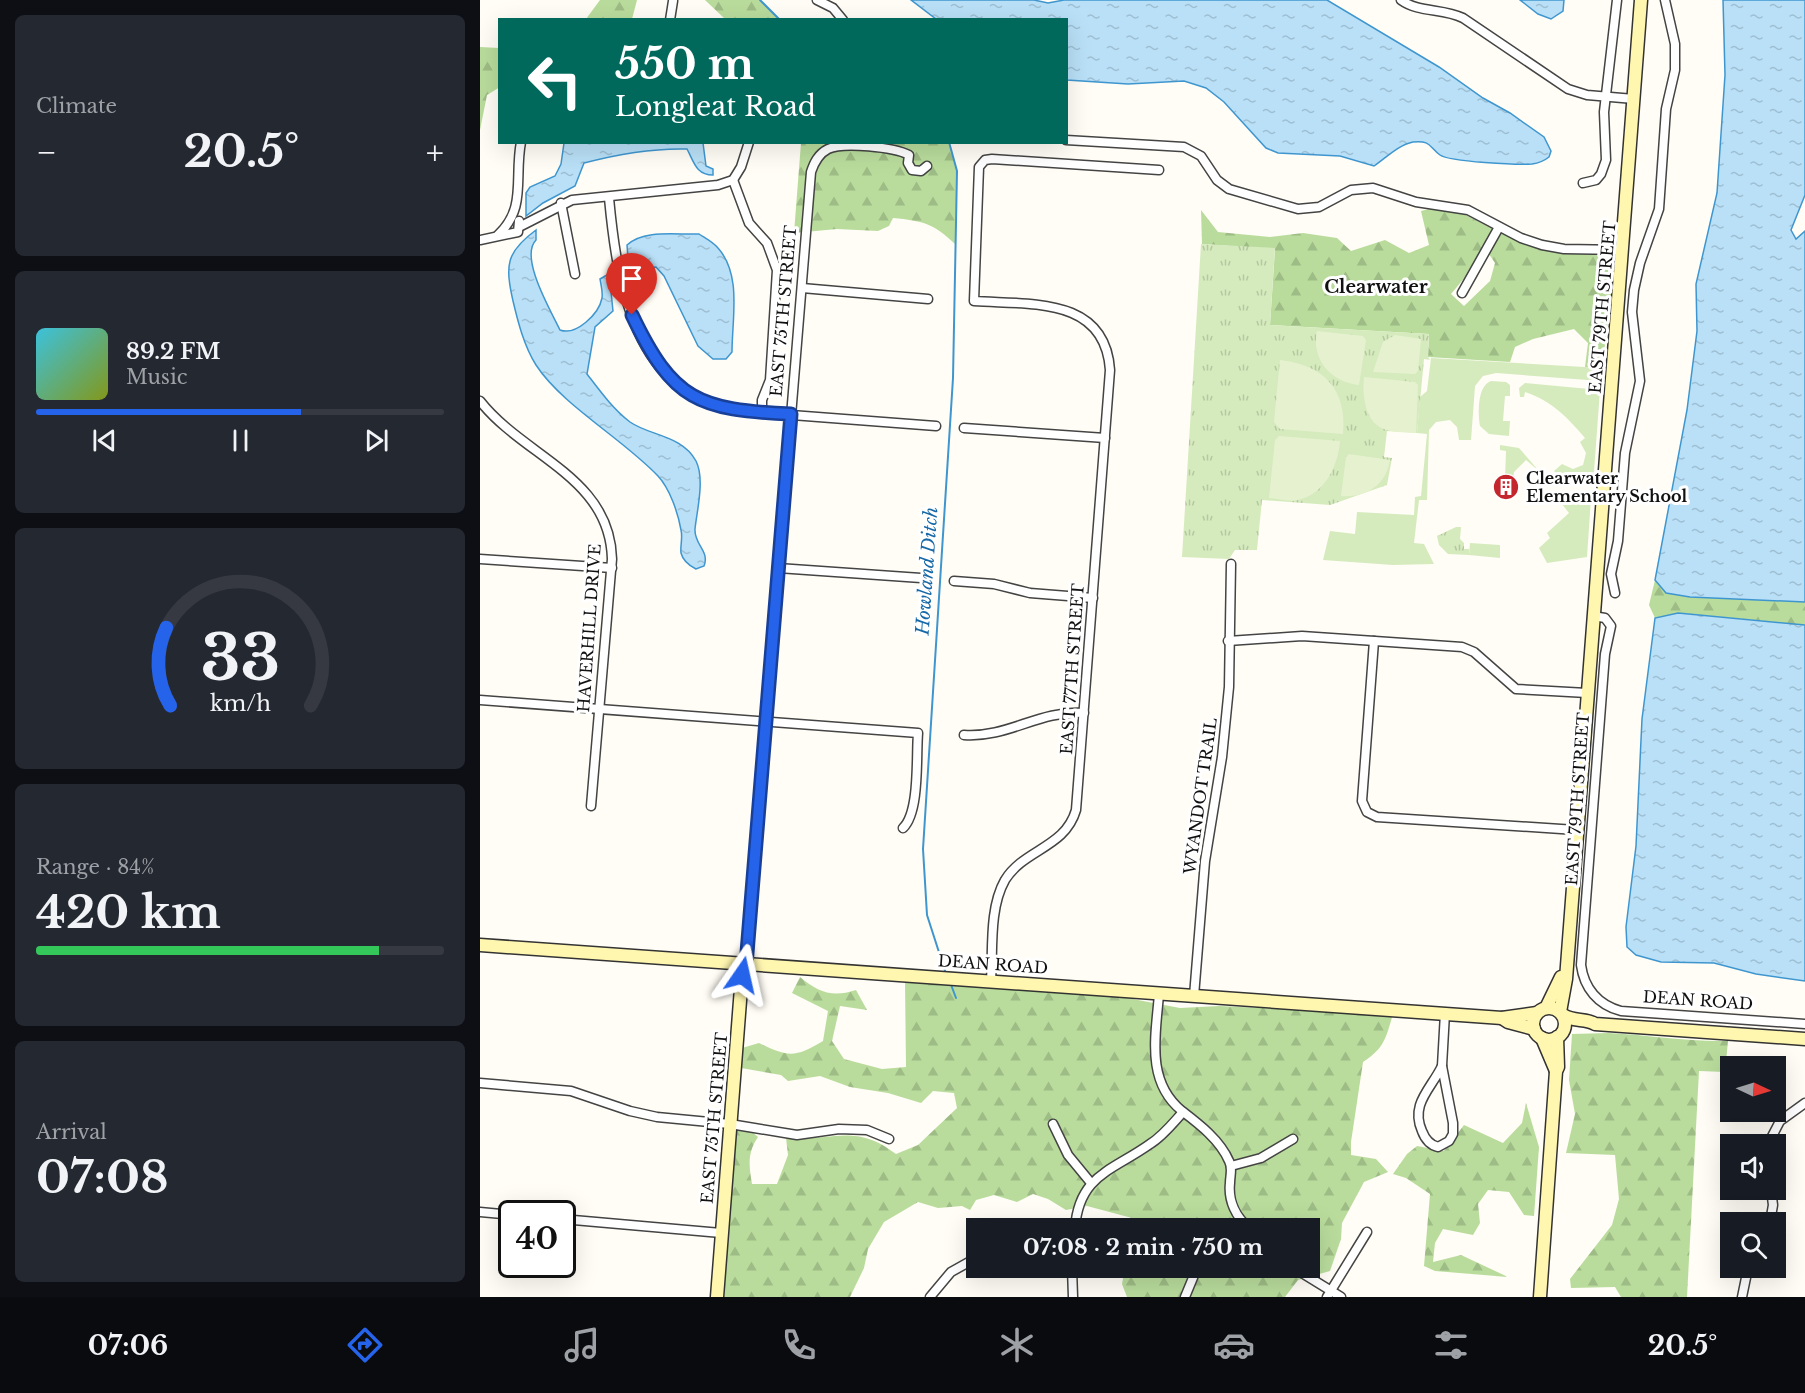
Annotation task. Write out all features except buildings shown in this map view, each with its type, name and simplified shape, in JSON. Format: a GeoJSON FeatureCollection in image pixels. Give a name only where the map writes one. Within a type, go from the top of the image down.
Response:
{"type":"FeatureCollection","features":[{"type":"Feature","properties":{"kind":"street"},"geometry":{"type":"LineString","coordinates":[[817,0],[833,8],[841,18]]}},
{"type":"Feature","properties":{"kind":"street"},"geometry":{"type":"LineString","coordinates":[[1401,0],[1417,8],[1455,14],[1562,86],[1584,94],[1634,99]]}},
{"type":"Feature","properties":{"kind":"street"},"geometry":{"type":"LineString","coordinates":[[1583,183],[1596,180],[1604,168],[1606,96],[1617,0]]}},
{"type":"Feature","properties":{"kind":"street","name":"EAST 79TH STREET"},"geometry":{"type":"LineString","coordinates":[[1562,1014],[1641,0]]}},
{"type":"Feature","properties":{"kind":"street"},"geometry":{"type":"LineString","coordinates":[[1615,593],[1611,574],[1618,541],[1624,453],[1640,381],[1632,312],[1634,290],[1637,272],[1659,209],[1666,109],[1675,70],[1675,44],[1665,0]]}},
{"type":"Feature","properties":{"kind":"street"},"geometry":{"type":"LineString","coordinates":[[670,18],[673,1]]}},
{"type":"Feature","properties":{"kind":"street"},"geometry":{"type":"LineString","coordinates":[[1068,140],[1184,147],[1201,156],[1217,180],[1229,189],[1298,208],[1317,207],[1346,192],[1370,188],[1418,203],[1462,208],[1527,241],[1552,247],[1623,250]]}},
{"type":"Feature","properties":{"kind":"street"},"geometry":{"type":"LineString","coordinates":[[498,235],[510,224],[516,210],[521,144]]}},
{"type":"Feature","properties":{"kind":"street"},"geometry":{"type":"LineString","coordinates":[[480,240],[518,232],[521,226],[561,203],[572,200],[718,185],[734,180],[748,144]]}},
{"type":"Feature","properties":{"kind":"street","name":"EAST 75TH STREET"},"geometry":{"type":"LineString","coordinates":[[717,1297],[742,975],[746,965],[812,172],[820,155],[835,146],[890,149],[909,155],[908,164],[912,170],[921,171],[927,166]]}},
{"type":"Feature","properties":{"kind":"street","name":"EAST 77TH STREET"},"geometry":{"type":"LineString","coordinates":[[991,981],[996,907],[1004,883],[1018,865],[1062,836],[1073,820],[1077,804],[1109,360],[1105,345],[1095,329],[1082,317],[1064,309],[974,301],[979,224],[978,173],[985,160],[1006,159],[1159,170]]}},
{"type":"Feature","properties":{"kind":"street"},"geometry":{"type":"LineString","coordinates":[[734,180],[749,223],[767,243],[777,270],[770,380],[762,400],[762,413]]}},
{"type":"Feature","properties":{"kind":"street"},"geometry":{"type":"LineString","coordinates":[[609,198],[622,291],[646,345],[658,365],[679,387],[702,400],[731,410],[936,426]]}},
{"type":"Feature","properties":{"kind":"street"},"geometry":{"type":"LineString","coordinates":[[561,203],[575,274]]}},
{"type":"Feature","properties":{"kind":"street"},"geometry":{"type":"LineString","coordinates":[[516,210],[521,226]]}},
{"type":"Feature","properties":{"kind":"street"},"geometry":{"type":"LineString","coordinates":[[1462,294],[1484,259],[1492,236],[1499,227]]}},
{"type":"Feature","properties":{"kind":"street"},"geometry":{"type":"LineString","coordinates":[[802,288],[928,299]]}},
{"type":"Feature","properties":{"kind":"street","name":"HAVERHILL DRIVE"},"geometry":{"type":"LineString","coordinates":[[480,401],[501,424],[591,497],[609,530],[612,568],[591,806]]}},
{"type":"Feature","properties":{"kind":"street"},"geometry":{"type":"LineString","coordinates":[[964,428],[1105,438]]}},
{"type":"Feature","properties":{"kind":"street"},"geometry":{"type":"LineString","coordinates":[[480,559],[612,568]]}},
{"type":"Feature","properties":{"kind":"street","name":"WYANDOT TRAIL"},"geometry":{"type":"LineString","coordinates":[[1194,996],[1205,861],[1222,757],[1228,687],[1231,564]]}},
{"type":"Feature","properties":{"kind":"street"},"geometry":{"type":"LineString","coordinates":[[778,568],[921,578]]}},
{"type":"Feature","properties":{"kind":"street"},"geometry":{"type":"LineString","coordinates":[[954,581],[994,584],[1030,593],[1093,598]]}},
{"type":"Feature","properties":{"kind":"street","name":"EAST 79TH STREET"},"geometry":{"type":"LineString","coordinates":[[1593,616],[1605,618],[1611,626],[1606,648],[1581,965],[1583,978],[1593,994]]}},
{"type":"Feature","properties":{"kind":"street"},"geometry":{"type":"LineString","coordinates":[[1228,641],[1302,636],[1464,648],[1474,652],[1516,689],[1587,693]]}},
{"type":"Feature","properties":{"kind":"street"},"geometry":{"type":"LineString","coordinates":[[1374,641],[1362,801],[1366,811],[1377,816],[1576,830]]}},
{"type":"Feature","properties":{"kind":"street"},"geometry":{"type":"LineString","coordinates":[[480,700],[918,733],[913,807],[910,820],[903,828]]}},
{"type":"Feature","properties":{"kind":"street"},"geometry":{"type":"LineString","coordinates":[[964,735],[1000,733],[1050,714],[1084,713]]}},
{"type":"Feature","properties":{"kind":"street","name":"DEAN ROAD"},"geometry":{"type":"LineString","coordinates":[[480,945],[1502,1018],[1541,1010]]}},
{"type":"Feature","properties":{"kind":"street","name":"EAST 79TH STREET"},"geometry":{"type":"LineString","coordinates":[[1541,1010],[1565,971]]}},
{"type":"Feature","properties":{"kind":"street"},"geometry":{"type":"LineString","coordinates":[[1159,993],[1156,1068],[1164,1091],[1213,1139],[1227,1157],[1231,1166],[1230,1197],[1240,1218]]}},
{"type":"Feature","properties":{"kind":"street","name":"DEAN ROAD"},"geometry":{"type":"LineString","coordinates":[[1593,994],[1606,1005],[1621,1011],[1805,1024]]}},
{"type":"Feature","properties":{"kind":"street"},"geometry":{"type":"LineString","coordinates":[[1540,1297],[1556,1071],[1560,1035],[1565,1026],[1562,1014],[1541,1010],[1534,1019],[1556,1071]]}},
{"type":"Feature","properties":{"kind":"street"},"geometry":{"type":"LineString","coordinates":[[1442,1066],[1423,1095],[1418,1113],[1424,1137],[1437,1147],[1449,1141],[1453,1129],[1442,1066],[1445,1013]]}},
{"type":"Feature","properties":{"kind":"street","name":"DEAN ROAD"},"geometry":{"type":"LineString","coordinates":[[1562,1014],[1571,1020],[1592,1021],[1595,1024],[1805,1040]]}},
{"type":"Feature","properties":{"kind":"street","name":"DEAN ROAD"},"geometry":{"type":"LineString","coordinates":[[1502,1018],[1538,1033]]}},
{"type":"Feature","properties":{"kind":"street","name":"DEAN ROAD"},"geometry":{"type":"LineString","coordinates":[[1560,1035],[1592,1028],[1595,1024]]}},
{"type":"Feature","properties":{"kind":"street"},"geometry":{"type":"LineString","coordinates":[[1538,1033],[1560,1035]]}},
{"type":"Feature","properties":{"kind":"street"},"geometry":{"type":"LineString","coordinates":[[480,1083],[568,1090],[645,1115],[730,1124],[797,1135],[839,1129],[867,1130],[889,1139]]}},
{"type":"Feature","properties":{"kind":"street"},"geometry":{"type":"LineString","coordinates":[[1773,1134],[1780,1121],[1805,1103]]}},
{"type":"Feature","properties":{"kind":"street"},"geometry":{"type":"LineString","coordinates":[[1076,1218],[1078,1204],[1091,1183],[1102,1173],[1152,1143],[1183,1112]]}},
{"type":"Feature","properties":{"kind":"street"},"geometry":{"type":"LineString","coordinates":[[1053,1124],[1068,1155],[1091,1183]]}},
{"type":"Feature","properties":{"kind":"street"},"geometry":{"type":"LineString","coordinates":[[1231,1166],[1261,1158],[1293,1139]]}},
{"type":"Feature","properties":{"kind":"street"},"geometry":{"type":"LineString","coordinates":[[480,1212],[498,1214]]}},
{"type":"Feature","properties":{"kind":"street"},"geometry":{"type":"LineString","coordinates":[[576,1220],[722,1233]]}},
{"type":"Feature","properties":{"kind":"street"},"geometry":{"type":"LineString","coordinates":[[1329,1294],[1367,1232]]}},
{"type":"Feature","properties":{"kind":"street"},"geometry":{"type":"LineString","coordinates":[[930,1297],[953,1270],[966,1263]]}},
{"type":"Feature","properties":{"kind":"street"},"geometry":{"type":"LineString","coordinates":[[1072,1278],[1073,1297]]}},
{"type":"Feature","properties":{"kind":"street"},"geometry":{"type":"LineString","coordinates":[[1185,1297],[1193,1278]]}},
{"type":"Feature","properties":{"kind":"street"},"geometry":{"type":"LineString","coordinates":[[1307,1278],[1329,1294],[1341,1297]]}},
{"type":"Feature","properties":{"kind":"street"},"geometry":{"type":"LineString","coordinates":[[1742,1297],[1746,1278]]}},
{"type":"Feature","properties":{"kind":"green space"},"geometry":{"type":"Polygon","coordinates":[[[600,0],[637,0],[632,18],[587,18],[600,0]]]}},
{"type":"Feature","properties":{"kind":"green space"},"geometry":{"type":"Polygon","coordinates":[[[705,0],[760,0],[779,18],[724,18],[705,0]]]}},
{"type":"Feature","properties":{"kind":"green space"},"geometry":{"type":"Polygon","coordinates":[[[480,47],[498,48],[498,88],[487,95],[480,130],[480,47]]]}},
{"type":"Feature","properties":{"kind":"green space"},"geometry":{"type":"Polygon","coordinates":[[[801,144],[949,144],[957,171],[955,244],[927,224],[893,218],[889,226],[878,231],[837,229],[794,233],[801,144]]]}},
{"type":"Feature","properties":{"kind":"green space"},"geometry":{"type":"Polygon","coordinates":[[[1433,208],[1462,213],[1493,229],[1466,276],[1451,294],[1464,306],[1490,281],[1495,263],[1489,254],[1495,239],[1502,231],[1543,247],[1571,253],[1616,257],[1602,368],[1585,367],[1588,343],[1574,329],[1533,339],[1515,347],[1510,362],[1428,357],[1429,334],[1270,325],[1275,249],[1202,244],[1201,210],[1218,232],[1270,237],[1303,233],[1337,238],[1351,251],[1385,240],[1409,253],[1429,245],[1421,211],[1433,208]]]}},
{"type":"Feature","properties":{"kind":"green space"},"geometry":{"type":"Polygon","coordinates":[[[1201,244],[1275,248],[1270,325],[1429,334],[1428,357],[1430,360],[1424,359],[1417,433],[1387,431],[1384,457],[1392,458],[1387,485],[1330,505],[1262,500],[1257,550],[1235,550],[1229,559],[1182,557],[1201,244]]]}},
{"type":"Feature","properties":{"kind":"green space"},"geometry":{"type":"Polygon","coordinates":[[[1317,331],[1363,336],[1366,340],[1359,385],[1340,379],[1325,368],[1317,351],[1317,331]]]}},
{"type":"Feature","properties":{"kind":"green space"},"geometry":{"type":"Polygon","coordinates":[[[1395,335],[1421,339],[1418,371],[1415,374],[1373,372],[1383,342],[1395,335]]]}},
{"type":"Feature","properties":{"kind":"green space"},"geometry":{"type":"Polygon","coordinates":[[[1431,358],[1602,368],[1601,381],[1496,373],[1483,376],[1475,386],[1471,440],[1459,440],[1457,427],[1450,420],[1436,422],[1429,430],[1427,500],[1419,500],[1414,543],[1424,544],[1434,564],[1393,565],[1323,560],[1330,531],[1355,534],[1357,512],[1414,515],[1415,497],[1421,496],[1427,434],[1417,433],[1420,397],[1427,391],[1431,358]]]}},
{"type":"Feature","properties":{"kind":"green space"},"geometry":{"type":"Polygon","coordinates":[[[1280,360],[1309,367],[1329,382],[1341,404],[1343,434],[1280,429],[1274,422],[1280,360]]]}},
{"type":"Feature","properties":{"kind":"green space"},"geometry":{"type":"Polygon","coordinates":[[[1364,377],[1415,382],[1418,385],[1416,433],[1390,431],[1374,422],[1366,408],[1364,377]]]}},
{"type":"Feature","properties":{"kind":"green space"},"geometry":{"type":"Polygon","coordinates":[[[1491,381],[1506,382],[1510,385],[1510,396],[1505,396],[1503,421],[1510,421],[1509,436],[1489,434],[1480,426],[1481,394],[1486,384],[1491,381]]]}},
{"type":"Feature","properties":{"kind":"green space"},"geometry":{"type":"Polygon","coordinates":[[[1525,383],[1600,390],[1593,485],[1566,483],[1554,471],[1562,464],[1573,469],[1583,465],[1586,453],[1580,442],[1585,438],[1551,405],[1525,392],[1524,397],[1520,397],[1519,388],[1525,383]]]}},
{"type":"Feature","properties":{"kind":"green space"},"geometry":{"type":"Polygon","coordinates":[[[1279,436],[1340,441],[1336,460],[1328,478],[1316,492],[1307,497],[1291,501],[1269,498],[1275,440],[1279,436]]]}},
{"type":"Feature","properties":{"kind":"green space"},"geometry":{"type":"Polygon","coordinates":[[[1500,445],[1519,448],[1539,471],[1526,460],[1514,472],[1513,479],[1505,479],[1506,451],[1500,450],[1500,445]]]}},
{"type":"Feature","properties":{"kind":"green space"},"geometry":{"type":"Polygon","coordinates":[[[1349,454],[1390,460],[1384,476],[1373,488],[1359,495],[1341,496],[1346,457],[1349,454]]]}},
{"type":"Feature","properties":{"kind":"green space"},"geometry":{"type":"Polygon","coordinates":[[[1565,493],[1591,498],[1587,557],[1547,563],[1539,548],[1550,538],[1547,533],[1569,513],[1558,499],[1565,493]]]}},
{"type":"Feature","properties":{"kind":"green space"},"geometry":{"type":"Polygon","coordinates":[[[1461,527],[1460,539],[1464,543],[1464,549],[1469,549],[1469,555],[1448,554],[1439,545],[1437,536],[1461,527]]]}},
{"type":"Feature","properties":{"kind":"green space"},"geometry":{"type":"Polygon","coordinates":[[[1470,543],[1500,545],[1500,558],[1469,555],[1470,543]]]}},
{"type":"Feature","properties":{"kind":"green space"},"geometry":{"type":"Polygon","coordinates":[[[1655,580],[1666,593],[1690,597],[1805,602],[1805,625],[1679,613],[1655,618],[1649,605],[1655,580]]]}},
{"type":"Feature","properties":{"kind":"green space"},"geometry":{"type":"Polygon","coordinates":[[[800,977],[826,992],[840,993],[856,990],[867,1010],[840,1006],[832,1041],[844,1059],[882,1069],[906,1067],[905,981],[1122,997],[1180,1008],[1219,1006],[1393,1014],[1380,1047],[1363,1062],[1351,1142],[1351,1155],[1376,1159],[1388,1172],[1364,1182],[1342,1223],[1341,1239],[1330,1271],[1320,1274],[1320,1218],[1132,1218],[1087,1206],[1066,1210],[1048,1199],[1033,1194],[1017,1202],[994,1195],[976,1200],[970,1210],[962,1206],[938,1208],[918,1202],[884,1222],[868,1249],[864,1268],[850,1297],[724,1297],[736,1130],[752,1132],[758,1137],[750,1160],[752,1184],[777,1184],[788,1155],[786,1138],[855,1136],[881,1144],[896,1154],[918,1145],[957,1108],[954,1093],[933,1091],[921,1103],[888,1093],[850,1087],[820,1076],[788,1081],[781,1075],[741,1068],[742,1048],[759,1043],[791,1054],[823,1041],[828,1011],[792,993],[800,977]]]}},
{"type":"Feature","properties":{"kind":"green space"},"geometry":{"type":"Polygon","coordinates":[[[1609,1033],[1728,1041],[1727,1056],[1720,1056],[1720,1072],[1699,1071],[1687,1297],[1621,1297],[1615,1287],[1571,1288],[1570,1279],[1612,1225],[1619,1199],[1615,1155],[1566,1153],[1575,1114],[1569,1080],[1572,1034],[1609,1033]]]}},
{"type":"Feature","properties":{"kind":"green space"},"geometry":{"type":"Polygon","coordinates":[[[1526,1103],[1539,1147],[1534,1216],[1524,1215],[1509,1192],[1488,1190],[1478,1204],[1480,1223],[1473,1235],[1443,1229],[1435,1243],[1433,1262],[1461,1255],[1508,1277],[1435,1271],[1424,1266],[1430,1194],[1406,1178],[1393,1174],[1407,1154],[1417,1146],[1444,1151],[1464,1125],[1503,1143],[1522,1123],[1526,1103]]]}},
{"type":"Feature","properties":{"kind":"green space"},"geometry":{"type":"Polygon","coordinates":[[[1123,1278],[1305,1278],[1298,1280],[1285,1297],[1127,1297],[1122,1284],[1123,1278]]]}},
{"type":"Feature","properties":{"kind":"water"},"geometry":{"type":"Polygon","coordinates":[[[911,0],[1034,0],[1048,3],[1064,0],[1327,0],[1439,67],[1483,98],[1510,113],[1544,137],[1551,151],[1549,157],[1535,164],[1514,164],[1457,160],[1440,155],[1427,143],[1413,142],[1397,149],[1374,166],[1340,156],[1278,153],[1266,148],[1224,102],[1206,88],[1184,81],[1128,84],[1068,80],[1068,18],[935,18],[911,0]]]}},
{"type":"Feature","properties":{"kind":"water"},"geometry":{"type":"Polygon","coordinates":[[[1520,0],[1564,0],[1563,11],[1551,19],[1538,14],[1520,0]]]}},
{"type":"Feature","properties":{"kind":"water"},"geometry":{"type":"Polygon","coordinates":[[[1723,0],[1805,0],[1805,195],[1791,230],[1796,239],[1805,231],[1805,602],[1690,597],[1666,593],[1655,580],[1687,410],[1697,331],[1696,284],[1717,193],[1725,75],[1723,0]]]}},
{"type":"Feature","properties":{"kind":"water"},"geometry":{"type":"Polygon","coordinates":[[[564,144],[703,144],[706,166],[713,169],[713,175],[699,170],[687,149],[635,152],[609,157],[584,163],[575,186],[543,203],[526,216],[526,193],[530,187],[555,176],[561,164],[564,144]]]}},
{"type":"Feature","properties":{"kind":"water"},"geometry":{"type":"Polygon","coordinates":[[[536,230],[531,259],[538,284],[560,330],[573,330],[592,317],[602,298],[600,279],[612,272],[610,282],[613,311],[595,327],[587,374],[612,406],[630,422],[683,446],[696,461],[699,468],[700,485],[695,535],[704,552],[704,566],[696,569],[682,556],[682,533],[678,516],[670,494],[658,476],[561,394],[547,380],[532,358],[517,317],[510,289],[509,269],[513,253],[536,230]]]}},
{"type":"Feature","properties":{"kind":"water"},"geometry":{"type":"Polygon","coordinates":[[[699,234],[718,248],[730,271],[733,284],[732,352],[726,359],[713,359],[698,346],[664,276],[656,267],[629,270],[627,245],[634,240],[651,235],[699,234]]]}},
{"type":"Feature","properties":{"kind":"water"},"geometry":{"type":"Polygon","coordinates":[[[1678,613],[1805,625],[1805,981],[1756,974],[1714,963],[1661,962],[1636,955],[1627,947],[1626,927],[1636,846],[1642,719],[1655,618],[1678,613]]]}},
{"type":"Feature","properties":{"kind":"waterway","name":"Howland Ditch"},"geometry":{"type":"LineString","coordinates":[[760,0],[778,18]]}},
{"type":"Feature","properties":{"kind":"waterway","name":"Howland Ditch"},"geometry":{"type":"LineString","coordinates":[[946,974],[927,915],[923,849],[953,378],[957,171],[950,144]]}},
{"type":"Feature","properties":{"kind":"waterway","name":"Howland Ditch"},"geometry":{"type":"LineString","coordinates":[[950,982],[956,998]]}},
{"type":"Feature","properties":{"kind":"place","name":"Clearwater Elementary School"},"geometry":{"type":"Point","coordinates":[1506,487]}},
{"type":"Feature","properties":{"kind":"district","name":"Clearwater"},"geometry":{"type":"Point","coordinates":[1376,287]}},
{"type":"Feature","properties":{"kind":"route"},"geometry":{"type":"LineString","coordinates":[[632,315],[658,365],[671,380],[691,395],[714,406],[731,410],[791,414],[746,965],[742,975]]}}]}
